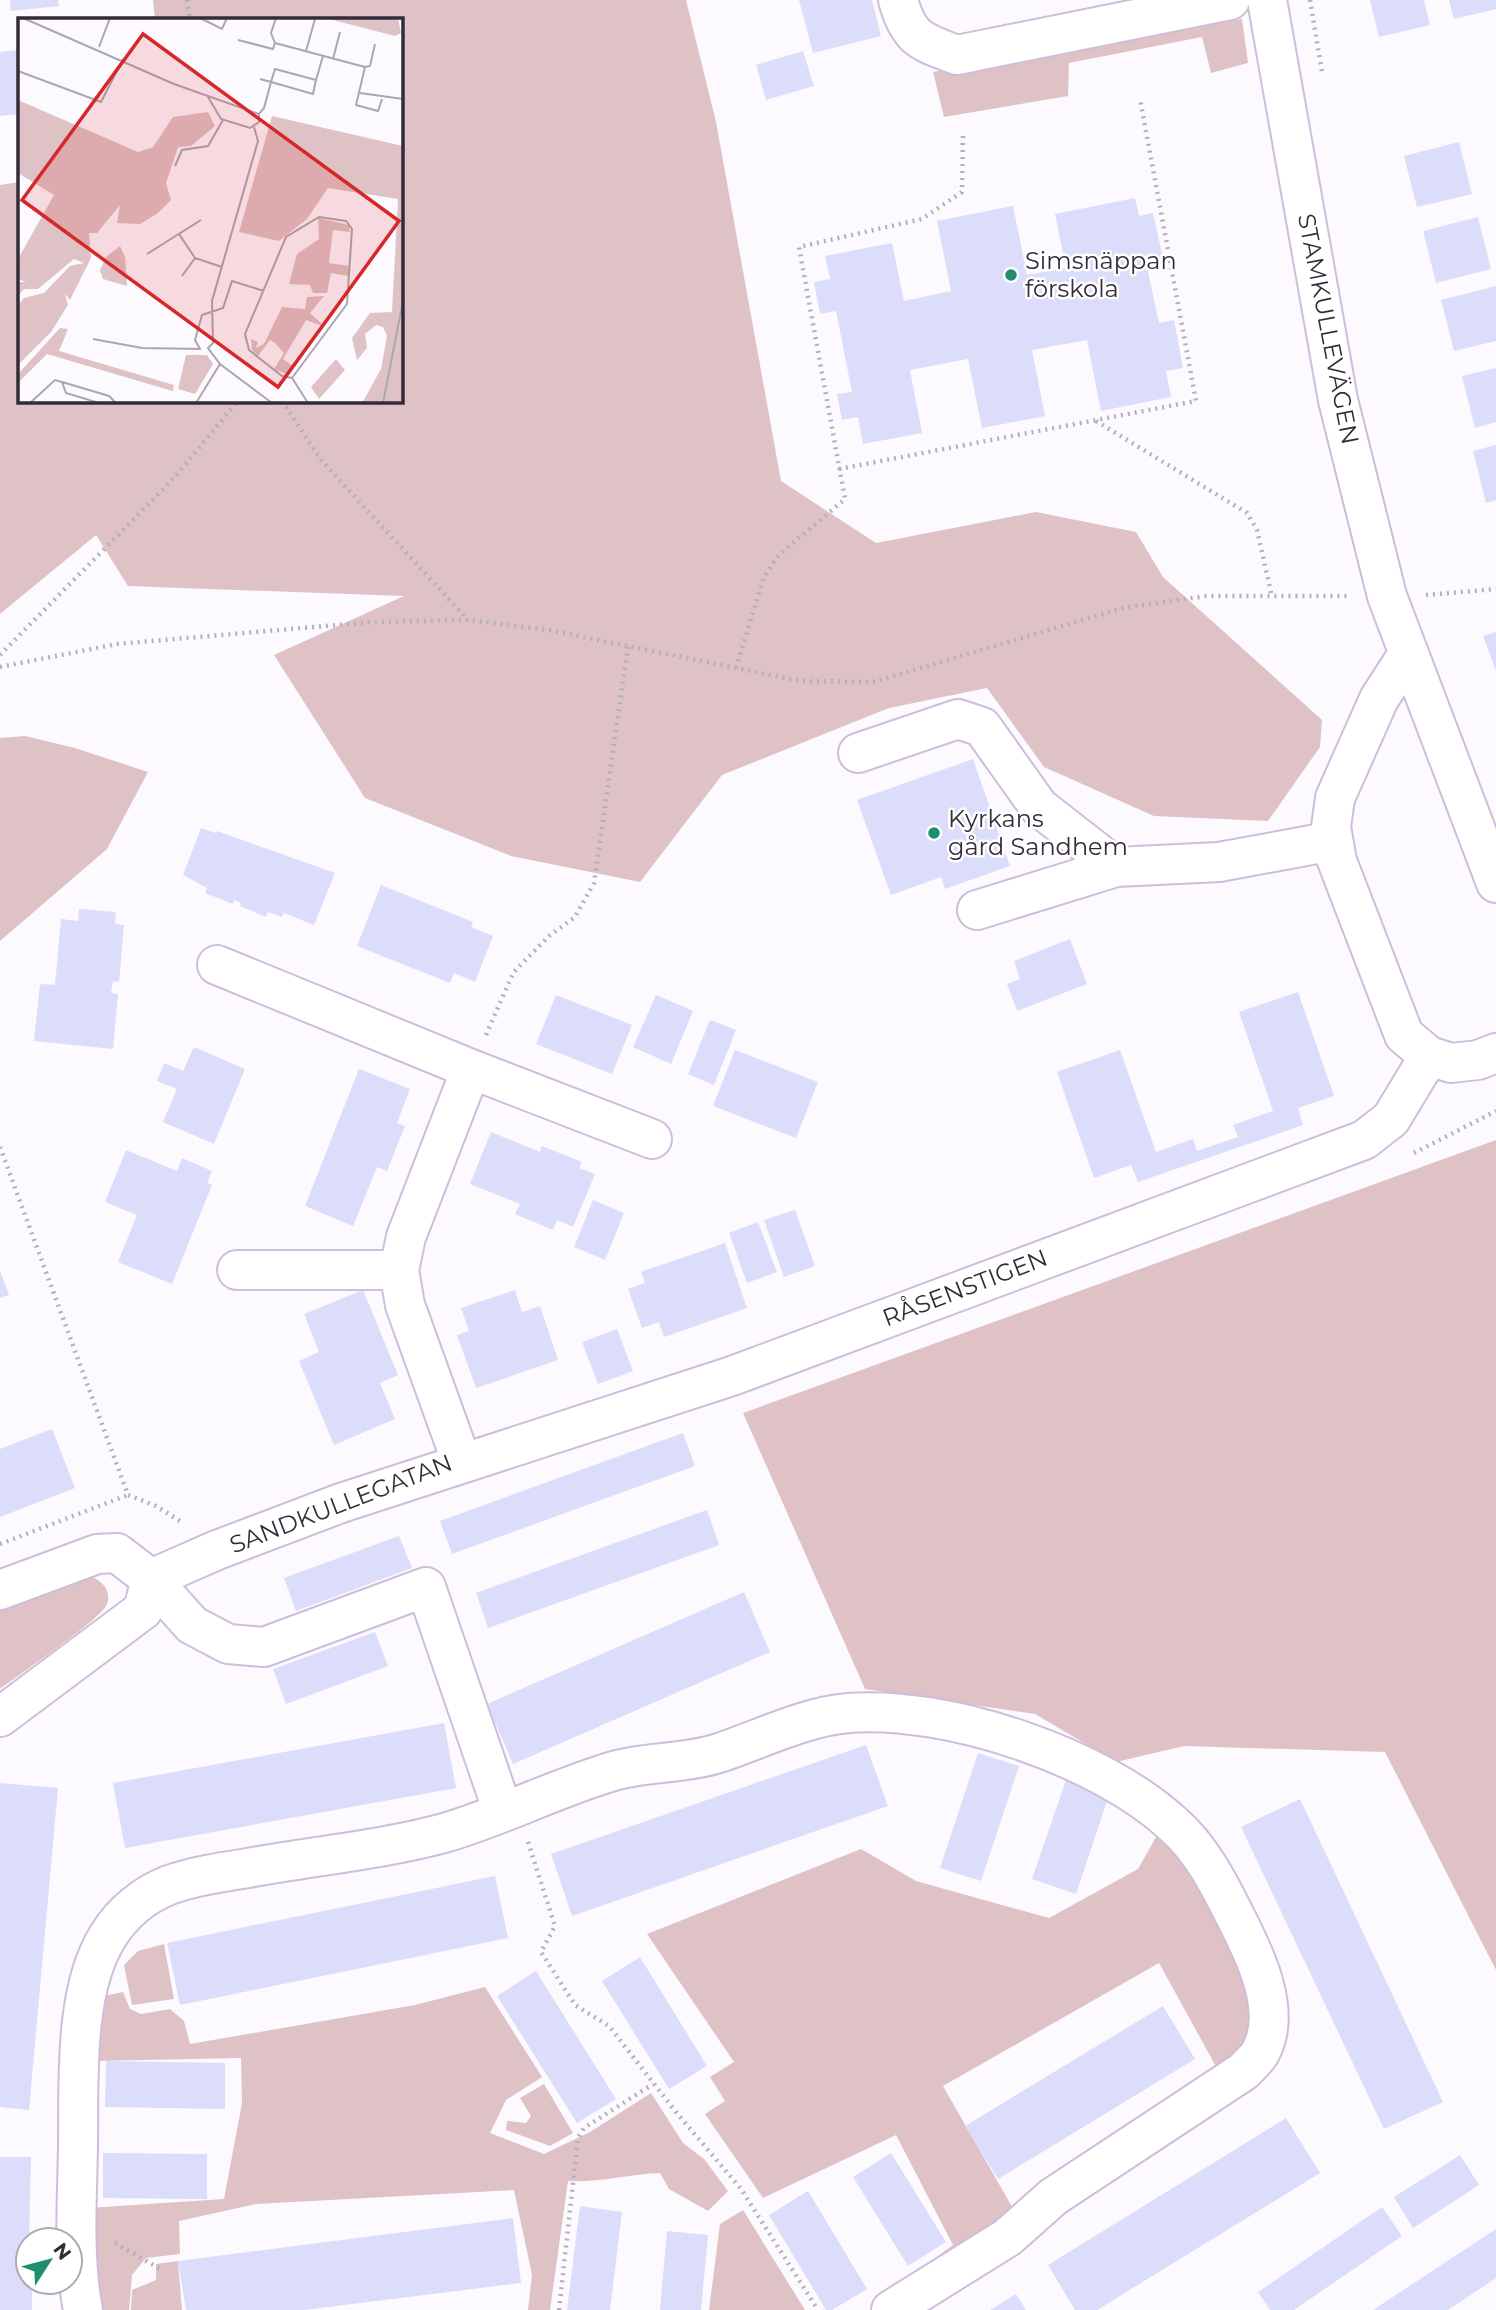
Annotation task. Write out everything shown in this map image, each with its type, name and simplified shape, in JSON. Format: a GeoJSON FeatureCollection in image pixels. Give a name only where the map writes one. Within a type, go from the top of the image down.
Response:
{"type":"FeatureCollection","features":[{"type":"Feature","properties":{"kind":"street"},"geometry":{"type":"LineString","coordinates":[[898,0],[902,14],[919,41],[957,55],[1230,0]]}},
{"type":"Feature","properties":{"kind":"street","name":"STAMKULLEVÄGEN"},"geometry":{"type":"LineString","coordinates":[[1267,0],[1338,400],[1387,596],[1496,883]]}},
{"type":"Feature","properties":{"kind":"street"},"geometry":{"type":"LineString","coordinates":[[1408,654],[1379,699],[1335,797],[1331,827],[1337,861],[1404,1035],[1429,1056],[1451,1063],[1478,1060],[1496,1053]]}},
{"type":"Feature","properties":{"kind":"street"},"geometry":{"type":"LineString","coordinates":[[858,753],[958,719],[982,727],[1039,807],[1116,867]]}},
{"type":"Feature","properties":{"kind":"street"},"geometry":{"type":"LineString","coordinates":[[977,910],[1116,867],[1219,862],[1333,841]]}},
{"type":"Feature","properties":{"kind":"street"},"geometry":{"type":"LineString","coordinates":[[217,965],[471,1069],[652,1139]]}},
{"type":"Feature","properties":{"kind":"street","name":"RÅSENSTIGEN"},"geometry":{"type":"LineString","coordinates":[[462,1463],[732,1376],[1364,1140],[1391,1119],[1429,1056]]}},
{"type":"Feature","properties":{"kind":"street","name":"SANDKULLEGATAN"},"geometry":{"type":"LineString","coordinates":[[151,1579],[217,1550],[341,1503],[462,1463],[405,1305],[399,1270],[406,1237],[471,1069]]}},
{"type":"Feature","properties":{"kind":"street"},"geometry":{"type":"LineString","coordinates":[[237,1270],[399,1270]]}},
{"type":"Feature","properties":{"kind":"street"},"geometry":{"type":"LineString","coordinates":[[0,1590],[97,1554],[117,1553],[151,1579],[192,1625],[228,1644],[264,1647],[425,1587],[510,1810]]}},
{"type":"Feature","properties":{"kind":"street"},"geometry":{"type":"LineString","coordinates":[[0,1717],[143,1610],[151,1579]]}},
{"type":"Feature","properties":{"kind":"street"},"geometry":{"type":"LineString","coordinates":[[76,2226],[81,2039],[91,1981],[106,1938],[131,1907],[168,1886],[208,1875],[441,1833],[609,1772],[713,1755],[808,1722],[849,1713],[913,1715],[975,1727],[1054,1754],[1118,1782],[1176,1826],[1214,1874],[1245,1936],[1267,1996],[1269,2028],[1261,2052],[1244,2071],[1053,2197],[1008,2237],[891,2310]]}},
{"type":"Feature","properties":{"kind":"path"},"geometry":{"type":"LineString","coordinates":[[187,0],[190,18]]}},
{"type":"Feature","properties":{"kind":"path"},"geometry":{"type":"LineString","coordinates":[[1310,0],[1323,76]]}},
{"type":"Feature","properties":{"kind":"path"},"geometry":{"type":"LineString","coordinates":[[839,469],[1196,401],[1140,99]]}},
{"type":"Feature","properties":{"kind":"path"},"geometry":{"type":"LineString","coordinates":[[736,668],[764,577],[778,556],[845,499],[799,247],[922,219],[962,192],[962,136]]}},
{"type":"Feature","properties":{"kind":"path"},"geometry":{"type":"LineString","coordinates":[[0,655],[173,480],[237,402]]}},
{"type":"Feature","properties":{"kind":"path"},"geometry":{"type":"LineString","coordinates":[[283,402],[321,460],[468,620]]}},
{"type":"Feature","properties":{"kind":"path"},"geometry":{"type":"LineString","coordinates":[[1096,420],[1247,513],[1257,530],[1272,597]]}},
{"type":"Feature","properties":{"kind":"path"},"geometry":{"type":"LineString","coordinates":[[1424,582],[1430,606]]}},
{"type":"Feature","properties":{"kind":"path"},"geometry":{"type":"LineString","coordinates":[[0,667],[117,643],[372,622],[468,620],[549,630],[800,681],[873,682],[1123,608],[1206,596],[1387,596],[1496,589]]}},
{"type":"Feature","properties":{"kind":"path"},"geometry":{"type":"LineString","coordinates":[[471,1069],[513,973],[549,936],[575,917],[594,883],[628,647]]}},
{"type":"Feature","properties":{"kind":"path"},"geometry":{"type":"LineString","coordinates":[[0,1147],[128,1495]]}},
{"type":"Feature","properties":{"kind":"path"},"geometry":{"type":"LineString","coordinates":[[0,1544],[128,1495],[156,1506],[199,1532],[217,1550]]}},
{"type":"Feature","properties":{"kind":"path"},"geometry":{"type":"LineString","coordinates":[[510,1810],[555,1926],[541,1952],[575,2005],[609,2026],[653,2084],[741,2189],[818,2310]]}},
{"type":"Feature","properties":{"kind":"path"},"geometry":{"type":"LineString","coordinates":[[559,2310],[578,2138],[584,2128],[653,2084]]}},
{"type":"Feature","properties":{"kind":"path"},"geometry":{"type":"LineString","coordinates":[[84,2231],[119,2245],[162,2270]]}},
{"type":"Feature","properties":{"kind":"shaded area"},"geometry":{"type":"Polygon","coordinates":[[[153,0],[686,0],[716,122],[781,481],[876,543],[1036,512],[1136,532],[1163,577],[1322,720],[1320,747],[1268,821],[1154,816],[1044,767],[987,688],[889,708],[722,775],[640,882],[511,856],[365,798],[274,655],[404,596],[128,586],[96,535],[0,614],[0,185],[18,182],[18,402],[402,402],[402,18],[155,18],[153,0]]]}},
{"type":"Feature","properties":{"kind":"shaded area"},"geometry":{"type":"Polygon","coordinates":[[[1242,19],[1248,63],[1211,73],[1202,37],[1069,63],[1068,96],[944,117],[933,72],[1242,19]]]}},
{"type":"Feature","properties":{"kind":"shaded area"},"geometry":{"type":"Polygon","coordinates":[[[25,736],[75,748],[148,772],[107,849],[0,941],[0,738],[25,736]]]}},
{"type":"Feature","properties":{"kind":"shaded area"},"geometry":{"type":"Polygon","coordinates":[[[1496,1140],[1496,1970],[1385,1752],[1184,1746],[1116,1762],[1035,1714],[865,1689],[743,1413],[1496,1140]]]}},
{"type":"Feature","properties":{"kind":"shaded area"},"geometry":{"type":"Polygon","coordinates":[[[82,1574],[93,1577],[106,1588],[106,1606],[74,1635],[0,1689],[0,1607],[82,1574]]]}},
{"type":"Feature","properties":{"kind":"shaded area"},"geometry":{"type":"Polygon","coordinates":[[[1164,1823],[1250,1976],[1256,2038],[1219,2072],[1159,1963],[943,2086],[1015,2212],[919,2270],[953,2245],[896,2135],[763,2198],[705,2114],[725,2101],[710,2077],[734,2062],[647,1934],[861,1849],[916,1881],[1049,1918],[1138,1869],[1164,1823]]]}},
{"type":"Feature","properties":{"kind":"shaded area"},"geometry":{"type":"Polygon","coordinates":[[[164,1944],[174,1999],[132,2005],[124,1965],[138,1951],[164,1944]]]}},
{"type":"Feature","properties":{"kind":"shaded area"},"geometry":{"type":"Polygon","coordinates":[[[485,1987],[542,2077],[506,2100],[490,2133],[544,2154],[590,2132],[651,2093],[683,2143],[704,2159],[728,2191],[708,2211],[669,2189],[660,2173],[568,2181],[550,2310],[528,2310],[532,2275],[514,2190],[256,2204],[179,2221],[180,2254],[146,2258],[132,2275],[129,2310],[96,2310],[88,2208],[224,2199],[242,2103],[241,2058],[95,2061],[99,1997],[123,1992],[130,2009],[141,2014],[170,2009],[184,2021],[190,2044],[415,2005],[485,1987]]]}},
{"type":"Feature","properties":{"kind":"shaded area"},"geometry":{"type":"Polygon","coordinates":[[[544,2084],[573,2133],[550,2146],[506,2130],[507,2121],[526,2123],[531,2116],[520,2098],[544,2084]]]}},
{"type":"Feature","properties":{"kind":"shaded area"},"geometry":{"type":"Polygon","coordinates":[[[743,2210],[805,2310],[709,2310],[720,2224],[743,2210]]]}},
{"type":"Feature","properties":{"kind":"shaded area"},"geometry":{"type":"Polygon","coordinates":[[[178,2261],[182,2310],[131,2310],[132,2290],[156,2280],[156,2264],[178,2261]]]}},
{"type":"Feature","properties":{"kind":"building"},"geometry":{"type":"Polygon","coordinates":[[[10,0],[58,0],[59,6],[11,11],[10,0]]]}},
{"type":"Feature","properties":{"kind":"building"},"geometry":{"type":"Polygon","coordinates":[[[799,0],[872,0],[881,36],[813,53],[799,0]]]}},
{"type":"Feature","properties":{"kind":"building"},"geometry":{"type":"Polygon","coordinates":[[[1370,0],[1424,0],[1430,25],[1379,37],[1370,0]]]}},
{"type":"Feature","properties":{"kind":"building"},"geometry":{"type":"Polygon","coordinates":[[[1449,0],[1496,0],[1496,9],[1454,19],[1449,0]]]}},
{"type":"Feature","properties":{"kind":"building"},"geometry":{"type":"Polygon","coordinates":[[[18,50],[18,114],[0,116],[0,52],[18,50]]]}},
{"type":"Feature","properties":{"kind":"building"},"geometry":{"type":"Polygon","coordinates":[[[803,51],[814,86],[766,100],[756,65],[803,51]]]}},
{"type":"Feature","properties":{"kind":"building"},"geometry":{"type":"Polygon","coordinates":[[[1459,142],[1472,194],[1417,207],[1404,156],[1459,142]]]}},
{"type":"Feature","properties":{"kind":"building"},"geometry":{"type":"Polygon","coordinates":[[[1135,198],[1139,216],[1153,213],[1163,258],[1146,262],[1159,323],[1174,320],[1183,368],[1166,371],[1171,397],[1101,411],[1087,340],[1032,350],[1045,416],[982,428],[968,359],[910,370],[922,433],[863,444],[858,417],[842,420],[837,394],[852,392],[836,311],[820,314],[814,282],[830,279],[825,256],[892,243],[904,301],[951,291],[937,221],[1013,206],[1027,275],[1066,268],[1055,214],[1135,198]]]}},
{"type":"Feature","properties":{"kind":"building"},"geometry":{"type":"Polygon","coordinates":[[[1478,217],[1491,269],[1436,283],[1423,231],[1478,217]]]}},
{"type":"Feature","properties":{"kind":"building"},"geometry":{"type":"Polygon","coordinates":[[[1496,286],[1496,341],[1454,351],[1441,300],[1496,286]]]}},
{"type":"Feature","properties":{"kind":"building"},"geometry":{"type":"Polygon","coordinates":[[[1496,368],[1496,422],[1475,428],[1462,376],[1496,368]]]}},
{"type":"Feature","properties":{"kind":"building"},"geometry":{"type":"Polygon","coordinates":[[[1496,445],[1496,500],[1486,503],[1473,451],[1496,445]]]}},
{"type":"Feature","properties":{"kind":"building"},"geometry":{"type":"Polygon","coordinates":[[[1496,632],[1496,671],[1483,636],[1496,632]]]}},
{"type":"Feature","properties":{"kind":"building","name":"Kyrkans gård Sandhem"},"geometry":{"type":"Polygon","coordinates":[[[973,759],[1010,866],[945,889],[941,877],[891,895],[857,800],[973,759]]]}},
{"type":"Feature","properties":{"kind":"building"},"geometry":{"type":"Polygon","coordinates":[[[201,828],[216,833],[217,831],[335,873],[314,925],[284,913],[282,917],[268,912],[266,917],[240,906],[241,903],[234,900],[233,904],[205,893],[207,888],[183,875],[201,828]]]}},
{"type":"Feature","properties":{"kind":"building"},"geometry":{"type":"Polygon","coordinates":[[[381,885],[473,922],[471,927],[493,936],[475,982],[454,973],[450,983],[357,946],[381,885]]]}},
{"type":"Feature","properties":{"kind":"building"},"geometry":{"type":"Polygon","coordinates":[[[79,909],[116,912],[115,924],[124,925],[119,982],[113,981],[111,993],[118,994],[113,1049],[34,1041],[40,984],[55,985],[61,919],[78,921],[79,909]]]}},
{"type":"Feature","properties":{"kind":"building"},"geometry":{"type":"Polygon","coordinates":[[[1070,939],[1087,984],[1017,1011],[1007,984],[1020,979],[1014,961],[1070,939]]]}},
{"type":"Feature","properties":{"kind":"building"},"geometry":{"type":"Polygon","coordinates":[[[1298,992],[1334,1096],[1298,1108],[1303,1125],[1138,1182],[1131,1165],[1094,1178],[1057,1072],[1120,1050],[1156,1152],[1193,1139],[1197,1151],[1238,1137],[1233,1125],[1273,1111],[1239,1012],[1298,992]]]}},
{"type":"Feature","properties":{"kind":"building"},"geometry":{"type":"Polygon","coordinates":[[[556,995],[632,1025],[612,1074],[536,1044],[556,995]]]}},
{"type":"Feature","properties":{"kind":"building"},"geometry":{"type":"Polygon","coordinates":[[[656,995],[693,1011],[671,1064],[633,1047],[656,995]]]}},
{"type":"Feature","properties":{"kind":"building"},"geometry":{"type":"Polygon","coordinates":[[[710,1020],[736,1030],[714,1085],[688,1074],[710,1020]]]}},
{"type":"Feature","properties":{"kind":"building"},"geometry":{"type":"Polygon","coordinates":[[[194,1047],[245,1069],[214,1144],[163,1122],[177,1089],[157,1081],[164,1063],[183,1071],[194,1047]]]}},
{"type":"Feature","properties":{"kind":"building"},"geometry":{"type":"Polygon","coordinates":[[[735,1050],[818,1082],[796,1138],[713,1106],[735,1050]]]}},
{"type":"Feature","properties":{"kind":"building"},"geometry":{"type":"Polygon","coordinates":[[[359,1069],[410,1089],[397,1123],[405,1126],[387,1171],[377,1167],[353,1226],[305,1206],[359,1069]]]}},
{"type":"Feature","properties":{"kind":"building"},"geometry":{"type":"Polygon","coordinates":[[[491,1132],[540,1152],[542,1146],[582,1162],[579,1168],[595,1174],[573,1227],[557,1220],[553,1230],[515,1214],[520,1204],[470,1184],[491,1132]]]}},
{"type":"Feature","properties":{"kind":"building"},"geometry":{"type":"Polygon","coordinates":[[[126,1150],[177,1171],[182,1158],[212,1171],[207,1183],[212,1185],[172,1284],[118,1262],[137,1215],[105,1202],[126,1150]]]}},
{"type":"Feature","properties":{"kind":"building"},"geometry":{"type":"Polygon","coordinates":[[[593,1200],[624,1213],[605,1260],[574,1247],[593,1200]]]}},
{"type":"Feature","properties":{"kind":"building"},"geometry":{"type":"Polygon","coordinates":[[[795,1210],[815,1266],[784,1277],[764,1220],[795,1210]]]}},
{"type":"Feature","properties":{"kind":"building"},"geometry":{"type":"Polygon","coordinates":[[[758,1222],[777,1272],[747,1283],[729,1233],[758,1222]]]}},
{"type":"Feature","properties":{"kind":"building"},"geometry":{"type":"Polygon","coordinates":[[[725,1243],[747,1308],[664,1337],[659,1322],[642,1328],[628,1289],[645,1283],[641,1272],[725,1243]]]}},
{"type":"Feature","properties":{"kind":"building"},"geometry":{"type":"Polygon","coordinates":[[[0,1271],[9,1295],[0,1298],[0,1271]]]}},
{"type":"Feature","properties":{"kind":"building"},"geometry":{"type":"Polygon","coordinates":[[[363,1290],[398,1375],[380,1383],[395,1419],[334,1445],[299,1361],[319,1352],[304,1314],[363,1290]]]}},
{"type":"Feature","properties":{"kind":"building"},"geometry":{"type":"Polygon","coordinates":[[[515,1290],[522,1312],[540,1306],[558,1360],[476,1388],[457,1335],[469,1331],[461,1308],[515,1290]]]}},
{"type":"Feature","properties":{"kind":"building"},"geometry":{"type":"Polygon","coordinates":[[[617,1329],[633,1371],[598,1384],[582,1342],[617,1329]]]}},
{"type":"Feature","properties":{"kind":"building"},"geometry":{"type":"Polygon","coordinates":[[[52,1429],[75,1488],[0,1517],[0,1449],[52,1429]]]}},
{"type":"Feature","properties":{"kind":"building"},"geometry":{"type":"Polygon","coordinates":[[[683,1433],[695,1466],[452,1554],[440,1521],[683,1433]]]}},
{"type":"Feature","properties":{"kind":"building"},"geometry":{"type":"Polygon","coordinates":[[[707,1510],[719,1545],[488,1628],[476,1593],[707,1510]]]}},
{"type":"Feature","properties":{"kind":"building"},"geometry":{"type":"Polygon","coordinates":[[[399,1536],[412,1568],[296,1611],[284,1578],[399,1536]]]}},
{"type":"Feature","properties":{"kind":"building"},"geometry":{"type":"Polygon","coordinates":[[[744,1592],[770,1652],[513,1764],[487,1704],[744,1592]]]}},
{"type":"Feature","properties":{"kind":"building"},"geometry":{"type":"Polygon","coordinates":[[[375,1632],[388,1666],[286,1704],[273,1669],[375,1632]]]}},
{"type":"Feature","properties":{"kind":"building"},"geometry":{"type":"Polygon","coordinates":[[[444,1723],[456,1788],[125,1848],[113,1783],[444,1723]]]}},
{"type":"Feature","properties":{"kind":"building"},"geometry":{"type":"Polygon","coordinates":[[[866,1745],[888,1806],[572,1916],[551,1854],[866,1745]]]}},
{"type":"Feature","properties":{"kind":"building"},"geometry":{"type":"Polygon","coordinates":[[[978,1753],[1019,1766],[981,1881],[940,1868],[978,1753]]]}},
{"type":"Feature","properties":{"kind":"building"},"geometry":{"type":"Polygon","coordinates":[[[1066,1780],[1109,1795],[1076,1894],[1032,1879],[1066,1780]]]}},
{"type":"Feature","properties":{"kind":"building"},"geometry":{"type":"Polygon","coordinates":[[[0,1783],[58,1788],[29,2110],[0,2107],[0,1783]]]}},
{"type":"Feature","properties":{"kind":"building"},"geometry":{"type":"Polygon","coordinates":[[[1300,1799],[1443,2102],[1384,2129],[1241,1827],[1300,1799]]]}},
{"type":"Feature","properties":{"kind":"building"},"geometry":{"type":"Polygon","coordinates":[[[495,1876],[508,1938],[180,2005],[167,1943],[495,1876]]]}},
{"type":"Feature","properties":{"kind":"building"},"geometry":{"type":"Polygon","coordinates":[[[640,1957],[707,2066],[669,2089],[602,1981],[640,1957]]]}},
{"type":"Feature","properties":{"kind":"building"},"geometry":{"type":"Polygon","coordinates":[[[536,1971],[616,2099],[577,2123],[497,1996],[536,1971]]]}},
{"type":"Feature","properties":{"kind":"building"},"geometry":{"type":"Polygon","coordinates":[[[1163,2006],[1195,2059],[998,2179],[965,2126],[1163,2006]]]}},
{"type":"Feature","properties":{"kind":"building"},"geometry":{"type":"Polygon","coordinates":[[[106,2061],[225,2063],[225,2109],[105,2107],[106,2061]]]}},
{"type":"Feature","properties":{"kind":"building"},"geometry":{"type":"Polygon","coordinates":[[[1286,2118],[1320,2173],[1097,2310],[1075,2310],[1048,2265],[1286,2118]]]}},
{"type":"Feature","properties":{"kind":"building"},"geometry":{"type":"Polygon","coordinates":[[[103,2153],[207,2154],[207,2199],[103,2198],[103,2153]]]}},
{"type":"Feature","properties":{"kind":"building"},"geometry":{"type":"Polygon","coordinates":[[[891,2153],[946,2242],[908,2266],[853,2177],[891,2153]]]}},
{"type":"Feature","properties":{"kind":"building"},"geometry":{"type":"Polygon","coordinates":[[[1460,2155],[1479,2185],[1413,2228],[1394,2197],[1460,2155]]]}},
{"type":"Feature","properties":{"kind":"building"},"geometry":{"type":"Polygon","coordinates":[[[0,2157],[31,2157],[29,2226],[14,2226],[14,2296],[32,2296],[32,2310],[0,2310],[0,2157]]]}},
{"type":"Feature","properties":{"kind":"building"},"geometry":{"type":"Polygon","coordinates":[[[808,2191],[867,2289],[832,2310],[826,2310],[769,2215],[808,2191]]]}},
{"type":"Feature","properties":{"kind":"building"},"geometry":{"type":"Polygon","coordinates":[[[580,2206],[622,2212],[610,2310],[567,2310],[580,2206]]]}},
{"type":"Feature","properties":{"kind":"building"},"geometry":{"type":"Polygon","coordinates":[[[1382,2207],[1402,2236],[1294,2310],[1270,2310],[1258,2292],[1382,2207]]]}},
{"type":"Feature","properties":{"kind":"building"},"geometry":{"type":"Polygon","coordinates":[[[513,2218],[521,2283],[304,2310],[186,2310],[178,2261],[513,2218]]]}},
{"type":"Feature","properties":{"kind":"building"},"geometry":{"type":"Polygon","coordinates":[[[1496,2229],[1496,2278],[1448,2310],[1373,2310],[1496,2229]]]}},
{"type":"Feature","properties":{"kind":"building"},"geometry":{"type":"Polygon","coordinates":[[[667,2231],[708,2235],[701,2310],[660,2310],[667,2231]]]}},
{"type":"Feature","properties":{"kind":"building"},"geometry":{"type":"Polygon","coordinates":[[[1016,2294],[1026,2310],[990,2310],[1016,2294]]]}},
{"type":"Feature","properties":{"kind":"place","name":"Simsnäppan förskola"},"geometry":{"type":"Point","coordinates":[1011,275]}},
{"type":"Feature","properties":{"kind":"place","name":"Kyrkans gård Sandhem"},"geometry":{"type":"Point","coordinates":[934,833]}}]}
